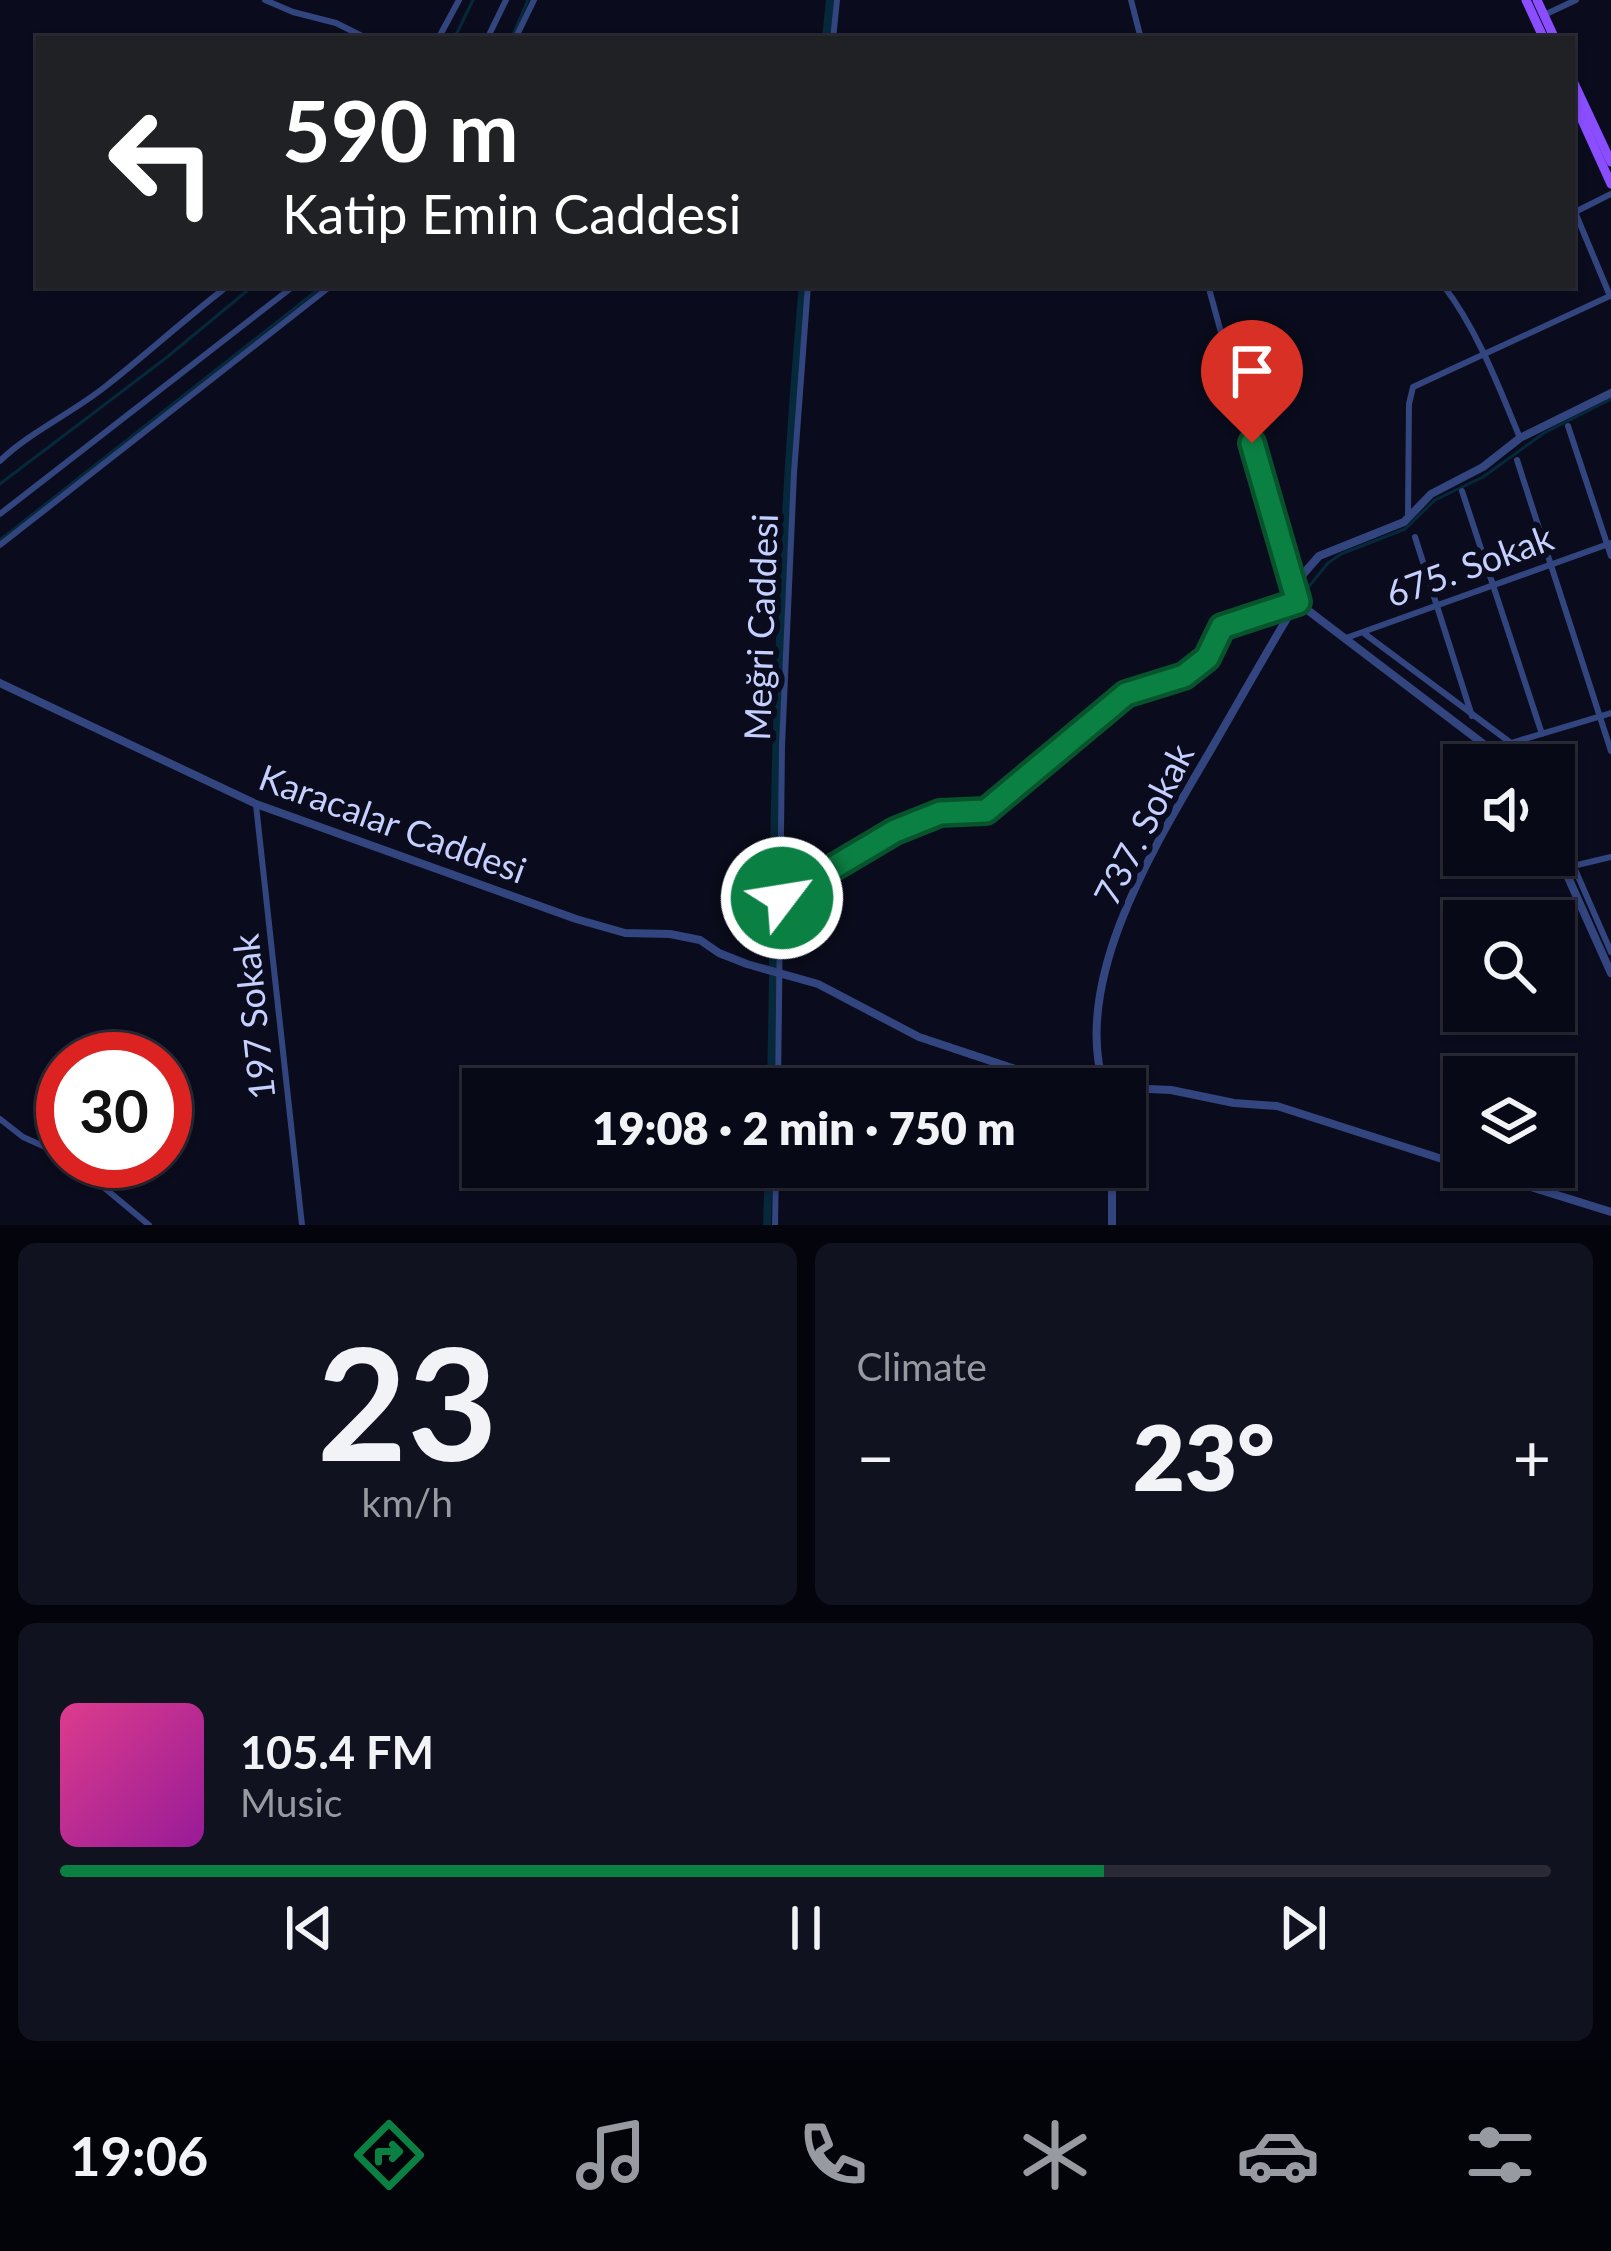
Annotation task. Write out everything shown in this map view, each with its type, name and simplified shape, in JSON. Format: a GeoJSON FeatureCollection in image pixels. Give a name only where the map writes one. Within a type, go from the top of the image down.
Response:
{"type":"FeatureCollection","features":[{"type":"Feature","properties":{"kind":"main road"},"geometry":{"type":"LineString","coordinates":[[1526,0],[1543,36]]}},
{"type":"Feature","properties":{"kind":"main road"},"geometry":{"type":"LineString","coordinates":[[1537,0],[1554,36]]}},
{"type":"Feature","properties":{"kind":"main road"},"geometry":{"type":"LineString","coordinates":[[1575,85],[1611,162]]}},
{"type":"Feature","properties":{"kind":"main road"},"geometry":{"type":"LineString","coordinates":[[1575,105],[1611,184]]}},
{"type":"Feature","properties":{"kind":"street"},"geometry":{"type":"LineString","coordinates":[[265,0],[362,36]]}},
{"type":"Feature","properties":{"kind":"street"},"geometry":{"type":"LineString","coordinates":[[441,36],[459,0]]}},
{"type":"Feature","properties":{"kind":"street"},"geometry":{"type":"LineString","coordinates":[[488,36],[506,0]]}},
{"type":"Feature","properties":{"kind":"street"},"geometry":{"type":"LineString","coordinates":[[516,36],[534,0]]}},
{"type":"Feature","properties":{"kind":"street"},"geometry":{"type":"LineString","coordinates":[[833,36],[837,0]]}},
{"type":"Feature","properties":{"kind":"street"},"geometry":{"type":"LineString","coordinates":[[1131,0],[1140,36]]}},
{"type":"Feature","properties":{"kind":"street"},"geometry":{"type":"LineString","coordinates":[[1544,15],[1576,0]]}},
{"type":"Feature","properties":{"kind":"street"},"geometry":{"type":"LineString","coordinates":[[1575,212],[1611,194]]}},
{"type":"Feature","properties":{"kind":"street"},"geometry":{"type":"LineString","coordinates":[[1408,518],[1411,392],[1482,353],[1610,297],[1575,218]]}},
{"type":"Feature","properties":{"kind":"street"},"geometry":{"type":"LineString","coordinates":[[0,461],[108,384],[226,288]]}},
{"type":"Feature","properties":{"kind":"street"},"geometry":{"type":"LineString","coordinates":[[0,514],[291,288]]}},
{"type":"Feature","properties":{"kind":"street"},"geometry":{"type":"LineString","coordinates":[[0,545],[328,288]]}},
{"type":"Feature","properties":{"kind":"street","name":"Meğri Caddesi"},"geometry":{"type":"LineString","coordinates":[[778,1068],[782,746],[808,288]]}},
{"type":"Feature","properties":{"kind":"street"},"geometry":{"type":"LineString","coordinates":[[1209,288],[1295,596],[1486,744]]}},
{"type":"Feature","properties":{"kind":"street"},"geometry":{"type":"LineString","coordinates":[[1445,288],[1482,353],[1520,438]]}},
{"type":"Feature","properties":{"kind":"street","name":"737. Sokak"},"geometry":{"type":"LineString","coordinates":[[1099,1068],[1095,1016],[1122,920],[1147,858],[1319,556],[1408,518],[1431,494],[1483,467],[1520,438],[1611,393]]}},
{"type":"Feature","properties":{"kind":"street"},"geometry":{"type":"LineString","coordinates":[[1568,426],[1611,556]]}},
{"type":"Feature","properties":{"kind":"street"},"geometry":{"type":"LineString","coordinates":[[1517,460],[1611,751]]}},
{"type":"Feature","properties":{"kind":"street"},"geometry":{"type":"LineString","coordinates":[[1462,491],[1542,734]]}},
{"type":"Feature","properties":{"kind":"street"},"geometry":{"type":"LineString","coordinates":[[1415,537],[1472,716]]}},
{"type":"Feature","properties":{"kind":"street","name":"675. Sokak"},"geometry":{"type":"LineString","coordinates":[[1346,638],[1609,543]]}},
{"type":"Feature","properties":{"kind":"street"},"geometry":{"type":"LineString","coordinates":[[782,898],[895,831],[940,813],[986,811],[1126,694],[1184,676],[1207,658],[1222,627],[1295,596]]}},
{"type":"Feature","properties":{"kind":"street"},"geometry":{"type":"LineString","coordinates":[[1363,632],[1510,743],[1611,712]]}},
{"type":"Feature","properties":{"kind":"street","name":"Karacalar Caddesi"},"geometry":{"type":"LineString","coordinates":[[0,683],[256,804],[576,919],[625,933],[700,940],[718,953],[818,985],[919,1037],[1010,1068]]}},
{"type":"Feature","properties":{"kind":"street","name":"197 Sokak"},"geometry":{"type":"LineString","coordinates":[[256,804],[302,1225]]}},
{"type":"Feature","properties":{"kind":"street"},"geometry":{"type":"LineString","coordinates":[[1575,865],[1611,856]]}},
{"type":"Feature","properties":{"kind":"street"},"geometry":{"type":"LineString","coordinates":[[1572,876],[1611,973]]}},
{"type":"Feature","properties":{"kind":"street"},"geometry":{"type":"LineString","coordinates":[[1573,876],[1611,952]]}},
{"type":"Feature","properties":{"kind":"street","name":"Karacalar Caddesi"},"geometry":{"type":"LineString","coordinates":[[1146,1089],[1277,1106],[1443,1160]]}},
{"type":"Feature","properties":{"kind":"street"},"geometry":{"type":"LineString","coordinates":[[0,1119],[36,1143]]}},
{"type":"Feature","properties":{"kind":"street"},"geometry":{"type":"LineString","coordinates":[[104,1188],[149,1225]]}},
{"type":"Feature","properties":{"kind":"street"},"geometry":{"type":"LineString","coordinates":[[775,1225],[776,1188]]}},
{"type":"Feature","properties":{"kind":"street"},"geometry":{"type":"LineString","coordinates":[[1112,1188],[1112,1225]]}},
{"type":"Feature","properties":{"kind":"street","name":"Karacalar Caddesi"},"geometry":{"type":"LineString","coordinates":[[1534,1188],[1611,1212]]}},
{"type":"Feature","properties":{"kind":"waterway"},"geometry":{"type":"LineString","coordinates":[[455,36],[473,0]]}},
{"type":"Feature","properties":{"kind":"waterway"},"geometry":{"type":"LineString","coordinates":[[512,36],[528,0]]}},
{"type":"Feature","properties":{"kind":"waterway"},"geometry":{"type":"LineString","coordinates":[[826,36],[830,0]]}},
{"type":"Feature","properties":{"kind":"waterway"},"geometry":{"type":"LineString","coordinates":[[0,484],[250,288]]}},
{"type":"Feature","properties":{"kind":"waterway"},"geometry":{"type":"LineString","coordinates":[[0,540],[320,288]]}},
{"type":"Feature","properties":{"kind":"waterway"},"geometry":{"type":"LineString","coordinates":[[773,966],[780,625],[803,288]]}},
{"type":"Feature","properties":{"kind":"waterway"},"geometry":{"type":"LineString","coordinates":[[1281,604],[1306,590],[1341,554],[1405,529],[1435,500],[1483,477],[1544,433],[1611,399]]}},
{"type":"Feature","properties":{"kind":"waterway"},"geometry":{"type":"LineString","coordinates":[[1237,616],[1266,609]]}},
{"type":"Feature","properties":{"kind":"waterway"},"geometry":{"type":"LineString","coordinates":[[771,1068],[773,977]]}},
{"type":"Feature","properties":{"kind":"waterway"},"geometry":{"type":"LineString","coordinates":[[767,1225],[768,1188]]}},
{"type":"Feature","properties":{"kind":"route"},"geometry":{"type":"LineString","coordinates":[[782,898],[895,831],[940,813],[986,811],[1126,694],[1184,676],[1207,658],[1222,627],[1298,602],[1252,443]]}}]}
